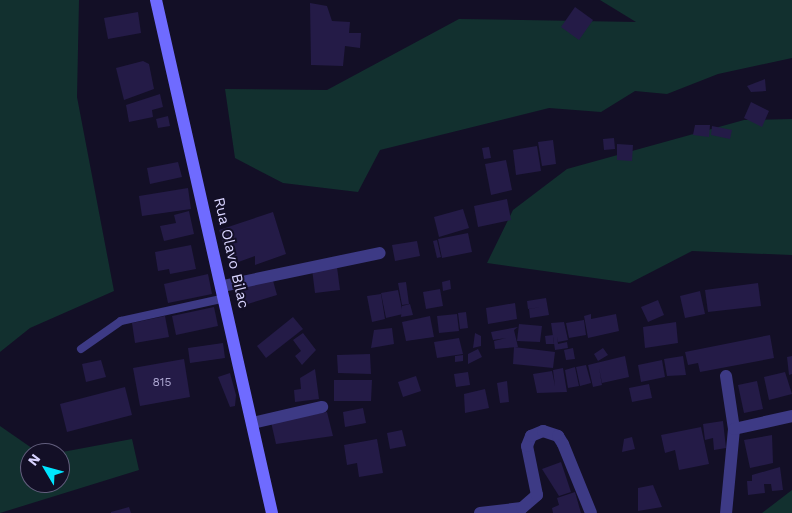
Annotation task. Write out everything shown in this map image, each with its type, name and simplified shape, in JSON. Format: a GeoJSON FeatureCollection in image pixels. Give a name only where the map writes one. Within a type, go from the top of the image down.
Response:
{"type":"FeatureCollection","features":[{"type":"Feature","properties":{"kind":"main road","name":"Rua Olavo Bilac"},"geometry":{"type":"LineString","coordinates":[[156,0],[224,292],[272,513]]}},
{"type":"Feature","properties":{"kind":"street"},"geometry":{"type":"LineString","coordinates":[[224,292],[380,253]]}},
{"type":"Feature","properties":{"kind":"street"},"geometry":{"type":"LineString","coordinates":[[726,376],[734,429],[726,513]]}},
{"type":"Feature","properties":{"kind":"street"},"geometry":{"type":"LineString","coordinates":[[252,423],[322,408]]}},
{"type":"Feature","properties":{"kind":"street"},"geometry":{"type":"LineString","coordinates":[[734,429],[792,416]]}},
{"type":"Feature","properties":{"kind":"street"},"geometry":{"type":"LineString","coordinates":[[480,513],[522,508],[537,495],[527,446],[531,436],[543,431],[558,436],[563,444],[591,513]]}},
{"type":"Feature","properties":{"kind":"lane"},"geometry":{"type":"LineString","coordinates":[[81,349],[121,321],[224,292]]}},
{"type":"Feature","properties":{"kind":"green space"},"geometry":{"type":"Polygon","coordinates":[[[0,0],[79,0],[77,97],[114,291],[30,328],[0,352],[0,0]]]}},
{"type":"Feature","properties":{"kind":"green space"},"geometry":{"type":"Polygon","coordinates":[[[600,0],[792,0],[792,58],[718,74],[667,94],[635,91],[601,112],[549,108],[380,150],[358,192],[283,183],[235,158],[225,89],[327,90],[459,19],[636,22],[600,0]]]}},
{"type":"Feature","properties":{"kind":"green space"},"geometry":{"type":"Polygon","coordinates":[[[792,119],[792,255],[692,251],[630,283],[487,263],[513,210],[567,169],[744,120],[792,119]]]}},
{"type":"Feature","properties":{"kind":"green space"},"geometry":{"type":"Polygon","coordinates":[[[0,426],[25,443],[20,443],[20,493],[65,493],[0,513],[0,426]]]}},
{"type":"Feature","properties":{"kind":"green space"},"geometry":{"type":"Polygon","coordinates":[[[132,439],[139,470],[70,491],[70,451],[132,439]]]}},
{"type":"Feature","properties":{"kind":"green space"},"geometry":{"type":"Polygon","coordinates":[[[792,490],[792,513],[762,513],[792,490]]]}},
{"type":"Feature","properties":{"kind":"building"},"geometry":{"type":"Polygon","coordinates":[[[310,3],[327,6],[332,21],[350,22],[349,33],[361,33],[360,48],[345,46],[343,66],[311,65],[310,3]]]}},
{"type":"Feature","properties":{"kind":"building"},"geometry":{"type":"Polygon","coordinates":[[[575,7],[593,20],[579,40],[561,27],[575,7]]]}},
{"type":"Feature","properties":{"kind":"building"},"geometry":{"type":"Polygon","coordinates":[[[138,12],[141,33],[108,39],[104,18],[138,12]]]}},
{"type":"Feature","properties":{"kind":"building"},"geometry":{"type":"Polygon","coordinates":[[[143,61],[149,64],[154,89],[124,100],[116,68],[143,61]]]}},
{"type":"Feature","properties":{"kind":"building"},"geometry":{"type":"Polygon","coordinates":[[[765,79],[766,91],[751,92],[747,86],[765,79]]]}},
{"type":"Feature","properties":{"kind":"building"},"geometry":{"type":"Polygon","coordinates":[[[160,94],[163,107],[152,110],[153,117],[129,122],[126,105],[160,94]]]}},
{"type":"Feature","properties":{"kind":"building"},"geometry":{"type":"Polygon","coordinates":[[[751,102],[769,111],[762,127],[744,118],[751,102]]]}},
{"type":"Feature","properties":{"kind":"building"},"geometry":{"type":"Polygon","coordinates":[[[168,116],[170,126],[158,128],[156,119],[168,116]]]}},
{"type":"Feature","properties":{"kind":"building"},"geometry":{"type":"Polygon","coordinates":[[[695,125],[710,125],[709,137],[693,135],[695,125]]]}},
{"type":"Feature","properties":{"kind":"building"},"geometry":{"type":"Polygon","coordinates":[[[712,126],[732,130],[730,139],[711,135],[712,126]]]}},
{"type":"Feature","properties":{"kind":"building"},"geometry":{"type":"Polygon","coordinates":[[[614,138],[615,149],[604,150],[603,139],[614,138]]]}},
{"type":"Feature","properties":{"kind":"building"},"geometry":{"type":"Polygon","coordinates":[[[553,140],[556,164],[542,166],[538,142],[553,140]]]}},
{"type":"Feature","properties":{"kind":"building"},"geometry":{"type":"Polygon","coordinates":[[[617,144],[633,145],[632,161],[617,160],[617,144]]]}},
{"type":"Feature","properties":{"kind":"building"},"geometry":{"type":"Polygon","coordinates":[[[537,146],[541,171],[516,175],[513,150],[537,146]]]}},
{"type":"Feature","properties":{"kind":"building"},"geometry":{"type":"Polygon","coordinates":[[[489,147],[491,158],[484,159],[482,148],[489,147]]]}},
{"type":"Feature","properties":{"kind":"building"},"geometry":{"type":"Polygon","coordinates":[[[506,160],[512,190],[491,195],[485,164],[506,160]]]}},
{"type":"Feature","properties":{"kind":"building"},"geometry":{"type":"Polygon","coordinates":[[[178,162],[182,177],[150,184],[147,168],[178,162]]]}},
{"type":"Feature","properties":{"kind":"building"},"geometry":{"type":"Polygon","coordinates":[[[188,188],[191,209],[142,216],[139,196],[188,188]]]}},
{"type":"Feature","properties":{"kind":"building"},"geometry":{"type":"Polygon","coordinates":[[[507,199],[511,220],[478,227],[474,206],[507,199]]]}},
{"type":"Feature","properties":{"kind":"building"},"geometry":{"type":"Polygon","coordinates":[[[463,209],[469,228],[439,237],[434,217],[463,209]]]}},
{"type":"Feature","properties":{"kind":"building"},"geometry":{"type":"Polygon","coordinates":[[[189,211],[194,234],[164,241],[160,226],[176,223],[174,215],[189,211]]]}},
{"type":"Feature","properties":{"kind":"building"},"geometry":{"type":"Polygon","coordinates":[[[273,212],[286,254],[255,265],[255,256],[230,265],[219,230],[273,212]]]}},
{"type":"Feature","properties":{"kind":"building"},"geometry":{"type":"Polygon","coordinates":[[[468,233],[472,252],[442,258],[438,239],[468,233]]]}},
{"type":"Feature","properties":{"kind":"building"},"geometry":{"type":"Polygon","coordinates":[[[437,240],[441,257],[437,258],[433,241],[437,240]]]}},
{"type":"Feature","properties":{"kind":"building"},"geometry":{"type":"Polygon","coordinates":[[[417,241],[420,256],[395,261],[392,245],[417,241]]]}},
{"type":"Feature","properties":{"kind":"building"},"geometry":{"type":"Polygon","coordinates":[[[191,245],[196,269],[170,274],[169,269],[158,271],[155,252],[191,245]]]}},
{"type":"Feature","properties":{"kind":"building"},"geometry":{"type":"Polygon","coordinates":[[[337,267],[340,290],[315,293],[312,269],[337,267]]]}},
{"type":"Feature","properties":{"kind":"building"},"geometry":{"type":"Polygon","coordinates":[[[208,274],[212,294],[168,303],[164,284],[208,274]]]}},
{"type":"Feature","properties":{"kind":"building"},"geometry":{"type":"Polygon","coordinates":[[[272,277],[277,295],[241,306],[236,287],[272,277]]]}},
{"type":"Feature","properties":{"kind":"building"},"geometry":{"type":"Polygon","coordinates":[[[450,280],[451,289],[443,291],[442,282],[450,280]]]}},
{"type":"Feature","properties":{"kind":"building"},"geometry":{"type":"Polygon","coordinates":[[[406,282],[409,304],[402,305],[398,283],[406,282]]]}},
{"type":"Feature","properties":{"kind":"building"},"geometry":{"type":"Polygon","coordinates":[[[758,283],[761,306],[708,312],[705,290],[758,283]]]}},
{"type":"Feature","properties":{"kind":"building"},"geometry":{"type":"Polygon","coordinates":[[[440,289],[443,306],[426,309],[423,292],[440,289]]]}},
{"type":"Feature","properties":{"kind":"building"},"geometry":{"type":"Polygon","coordinates":[[[398,290],[403,314],[386,318],[381,293],[398,290]]]}},
{"type":"Feature","properties":{"kind":"building"},"geometry":{"type":"Polygon","coordinates":[[[700,291],[705,314],[685,318],[680,296],[700,291]]]}},
{"type":"Feature","properties":{"kind":"building"},"geometry":{"type":"Polygon","coordinates":[[[381,294],[385,319],[372,322],[367,296],[381,294]]]}},
{"type":"Feature","properties":{"kind":"building"},"geometry":{"type":"Polygon","coordinates":[[[546,298],[549,315],[530,318],[529,309],[542,307],[528,309],[527,301],[546,298]]]}},
{"type":"Feature","properties":{"kind":"building"},"geometry":{"type":"Polygon","coordinates":[[[658,300],[664,315],[648,322],[641,307],[658,300]]]}},
{"type":"Feature","properties":{"kind":"building"},"geometry":{"type":"Polygon","coordinates":[[[515,303],[517,319],[488,324],[486,308],[515,303]]]}},
{"type":"Feature","properties":{"kind":"building"},"geometry":{"type":"Polygon","coordinates":[[[410,304],[413,315],[401,317],[402,306],[410,304]]]}},
{"type":"Feature","properties":{"kind":"building"},"geometry":{"type":"Polygon","coordinates":[[[214,307],[218,326],[176,335],[172,316],[214,307]]]}},
{"type":"Feature","properties":{"kind":"building"},"geometry":{"type":"Polygon","coordinates":[[[466,312],[468,328],[460,329],[458,313],[466,312]]]}},
{"type":"Feature","properties":{"kind":"building"},"geometry":{"type":"Polygon","coordinates":[[[457,314],[459,331],[439,333],[437,316],[457,314]]]}},
{"type":"Feature","properties":{"kind":"building"},"geometry":{"type":"Polygon","coordinates":[[[591,314],[591,319],[616,314],[619,331],[588,338],[584,316],[591,314]]]}},
{"type":"Feature","properties":{"kind":"building"},"geometry":{"type":"Polygon","coordinates":[[[165,316],[169,337],[135,343],[132,323],[165,316]]]}},
{"type":"Feature","properties":{"kind":"building"},"geometry":{"type":"Polygon","coordinates":[[[430,316],[434,337],[406,341],[402,322],[430,316]]]}},
{"type":"Feature","properties":{"kind":"building"},"geometry":{"type":"Polygon","coordinates":[[[293,317],[303,329],[266,358],[257,346],[293,317]]]}},
{"type":"Feature","properties":{"kind":"building"},"geometry":{"type":"Polygon","coordinates":[[[584,320],[586,335],[569,338],[566,323],[584,320]]]}},
{"type":"Feature","properties":{"kind":"building"},"geometry":{"type":"Polygon","coordinates":[[[564,322],[568,340],[558,342],[557,336],[558,344],[567,342],[568,348],[555,350],[551,323],[564,322]]]}},
{"type":"Feature","properties":{"kind":"building"},"geometry":{"type":"Polygon","coordinates":[[[676,322],[678,343],[645,348],[643,327],[676,322]]]}},
{"type":"Feature","properties":{"kind":"building"},"geometry":{"type":"Polygon","coordinates":[[[519,324],[542,326],[540,342],[517,341],[519,324]]]}},
{"type":"Feature","properties":{"kind":"building"},"geometry":{"type":"Polygon","coordinates":[[[518,327],[514,330],[518,347],[495,349],[494,341],[506,338],[493,340],[491,332],[518,327]]]}},
{"type":"Feature","properties":{"kind":"building"},"geometry":{"type":"Polygon","coordinates":[[[392,328],[394,344],[371,348],[374,330],[392,328]]]}},
{"type":"Feature","properties":{"kind":"building"},"geometry":{"type":"Polygon","coordinates":[[[303,333],[316,350],[302,365],[295,356],[301,351],[293,340],[303,333]]]}},
{"type":"Feature","properties":{"kind":"building"},"geometry":{"type":"Polygon","coordinates":[[[475,333],[481,336],[481,346],[473,348],[475,333]]]}},
{"type":"Feature","properties":{"kind":"building"},"geometry":{"type":"Polygon","coordinates":[[[553,335],[554,344],[546,344],[545,336],[553,335]]]}},
{"type":"Feature","properties":{"kind":"building"},"geometry":{"type":"Polygon","coordinates":[[[770,335],[774,358],[700,372],[698,363],[688,365],[685,352],[770,335]]]}},
{"type":"Feature","properties":{"kind":"building"},"geometry":{"type":"Polygon","coordinates":[[[459,338],[463,354],[437,358],[434,342],[459,338]]]}},
{"type":"Feature","properties":{"kind":"building"},"geometry":{"type":"Polygon","coordinates":[[[223,343],[225,358],[190,363],[188,348],[223,343]]]}},
{"type":"Feature","properties":{"kind":"building"},"geometry":{"type":"Polygon","coordinates":[[[514,347],[555,352],[553,368],[513,364],[514,347]]]}},
{"type":"Feature","properties":{"kind":"building"},"geometry":{"type":"Polygon","coordinates":[[[573,348],[575,359],[566,360],[564,350],[573,348]]]}},
{"type":"Feature","properties":{"kind":"building"},"geometry":{"type":"Polygon","coordinates":[[[603,348],[608,355],[598,361],[594,354],[603,348]]]}},
{"type":"Feature","properties":{"kind":"building"},"geometry":{"type":"Polygon","coordinates":[[[478,349],[482,357],[468,364],[468,354],[478,349]]]}},
{"type":"Feature","properties":{"kind":"building"},"geometry":{"type":"Polygon","coordinates":[[[370,354],[371,374],[338,373],[337,355],[370,354]]]}},
{"type":"Feature","properties":{"kind":"building"},"geometry":{"type":"Polygon","coordinates":[[[463,355],[463,361],[455,362],[455,356],[463,355]]]}},
{"type":"Feature","properties":{"kind":"building"},"geometry":{"type":"Polygon","coordinates":[[[625,356],[629,377],[602,383],[599,368],[602,385],[593,387],[588,365],[625,356]]]}},
{"type":"Feature","properties":{"kind":"building"},"geometry":{"type":"Polygon","coordinates":[[[683,356],[686,375],[667,376],[664,359],[683,356]]]}},
{"type":"Feature","properties":{"kind":"building"},"geometry":{"type":"Polygon","coordinates":[[[792,356],[792,374],[789,375],[787,357],[792,356]]]}},
{"type":"Feature","properties":{"kind":"building"},"geometry":{"type":"Polygon","coordinates":[[[184,359],[190,397],[140,406],[133,368],[184,359]]]}},
{"type":"Feature","properties":{"kind":"building"},"geometry":{"type":"Polygon","coordinates":[[[101,360],[106,377],[86,382],[82,364],[101,360]]]}},
{"type":"Feature","properties":{"kind":"building"},"geometry":{"type":"Polygon","coordinates":[[[662,360],[665,377],[641,382],[638,365],[662,360]]]}},
{"type":"Feature","properties":{"kind":"building"},"geometry":{"type":"Polygon","coordinates":[[[586,365],[591,383],[580,386],[576,367],[586,365]]]}},
{"type":"Feature","properties":{"kind":"building"},"geometry":{"type":"Polygon","coordinates":[[[575,367],[579,386],[568,388],[565,370],[575,367]]]}},
{"type":"Feature","properties":{"kind":"building"},"geometry":{"type":"Polygon","coordinates":[[[563,368],[567,392],[537,393],[533,374],[552,371],[555,386],[553,370],[563,368]]]}},
{"type":"Feature","properties":{"kind":"building"},"geometry":{"type":"Polygon","coordinates":[[[315,369],[319,399],[295,402],[294,390],[301,389],[300,378],[315,369]]]}},
{"type":"Feature","properties":{"kind":"building"},"geometry":{"type":"Polygon","coordinates":[[[468,372],[470,385],[456,387],[454,374],[468,372]]]}},
{"type":"Feature","properties":{"kind":"building"},"geometry":{"type":"Polygon","coordinates":[[[785,372],[792,394],[769,400],[764,377],[785,372]]]}},
{"type":"Feature","properties":{"kind":"building"},"geometry":{"type":"Polygon","coordinates":[[[230,373],[236,395],[235,406],[230,407],[218,377],[230,373]]]}},
{"type":"Feature","properties":{"kind":"building"},"geometry":{"type":"Polygon","coordinates":[[[416,376],[421,391],[403,397],[398,382],[416,376]]]}},
{"type":"Feature","properties":{"kind":"building"},"geometry":{"type":"Polygon","coordinates":[[[334,380],[372,380],[371,401],[334,401],[334,380]]]}},
{"type":"Feature","properties":{"kind":"building"},"geometry":{"type":"Polygon","coordinates":[[[507,381],[509,402],[500,403],[497,383],[507,381]]]}},
{"type":"Feature","properties":{"kind":"building"},"geometry":{"type":"Polygon","coordinates":[[[757,381],[763,409],[744,413],[738,385],[757,381]]]}},
{"type":"Feature","properties":{"kind":"building"},"geometry":{"type":"Polygon","coordinates":[[[649,384],[652,398],[632,402],[629,388],[649,384]]]}},
{"type":"Feature","properties":{"kind":"building"},"geometry":{"type":"Polygon","coordinates":[[[125,387],[132,415],[67,432],[60,404],[125,387]]]}},
{"type":"Feature","properties":{"kind":"building"},"geometry":{"type":"Polygon","coordinates":[[[485,389],[489,408],[465,413],[464,394],[485,389]]]}},
{"type":"Feature","properties":{"kind":"building"},"geometry":{"type":"Polygon","coordinates":[[[363,408],[366,423],[345,427],[343,412],[363,408]]]}},
{"type":"Feature","properties":{"kind":"building"},"geometry":{"type":"Polygon","coordinates":[[[327,412],[333,436],[276,444],[271,422],[327,412]]]}},
{"type":"Feature","properties":{"kind":"building"},"geometry":{"type":"Polygon","coordinates":[[[723,421],[726,448],[714,450],[713,438],[705,440],[703,424],[723,421]]]}},
{"type":"Feature","properties":{"kind":"building"},"geometry":{"type":"Polygon","coordinates":[[[701,427],[709,464],[679,470],[675,450],[665,453],[661,435],[701,427]]]}},
{"type":"Feature","properties":{"kind":"building"},"geometry":{"type":"Polygon","coordinates":[[[402,430],[406,446],[390,449],[387,433],[402,430]]]}},
{"type":"Feature","properties":{"kind":"building"},"geometry":{"type":"Polygon","coordinates":[[[772,435],[773,463],[750,468],[744,440],[772,435]]]}},
{"type":"Feature","properties":{"kind":"building"},"geometry":{"type":"Polygon","coordinates":[[[632,437],[635,449],[622,452],[624,439],[632,437]]]}},
{"type":"Feature","properties":{"kind":"building"},"geometry":{"type":"Polygon","coordinates":[[[377,439],[383,473],[359,477],[357,463],[347,465],[344,445],[377,439]]]}},
{"type":"Feature","properties":{"kind":"building"},"geometry":{"type":"Polygon","coordinates":[[[561,462],[571,492],[559,496],[542,469],[561,462]]]}},
{"type":"Feature","properties":{"kind":"building"},"geometry":{"type":"Polygon","coordinates":[[[780,467],[783,490],[772,491],[771,484],[764,484],[765,493],[748,495],[747,481],[752,481],[752,475],[780,467]]]}},
{"type":"Feature","properties":{"kind":"building"},"geometry":{"type":"Polygon","coordinates":[[[653,485],[662,507],[638,511],[638,488],[653,485]]]}},
{"type":"Feature","properties":{"kind":"building"},"geometry":{"type":"Polygon","coordinates":[[[575,492],[581,513],[553,513],[552,508],[559,505],[557,498],[575,492]]]}},
{"type":"Feature","properties":{"kind":"building"},"geometry":{"type":"Polygon","coordinates":[[[129,507],[131,513],[111,513],[111,512],[129,507]]]}}]}
